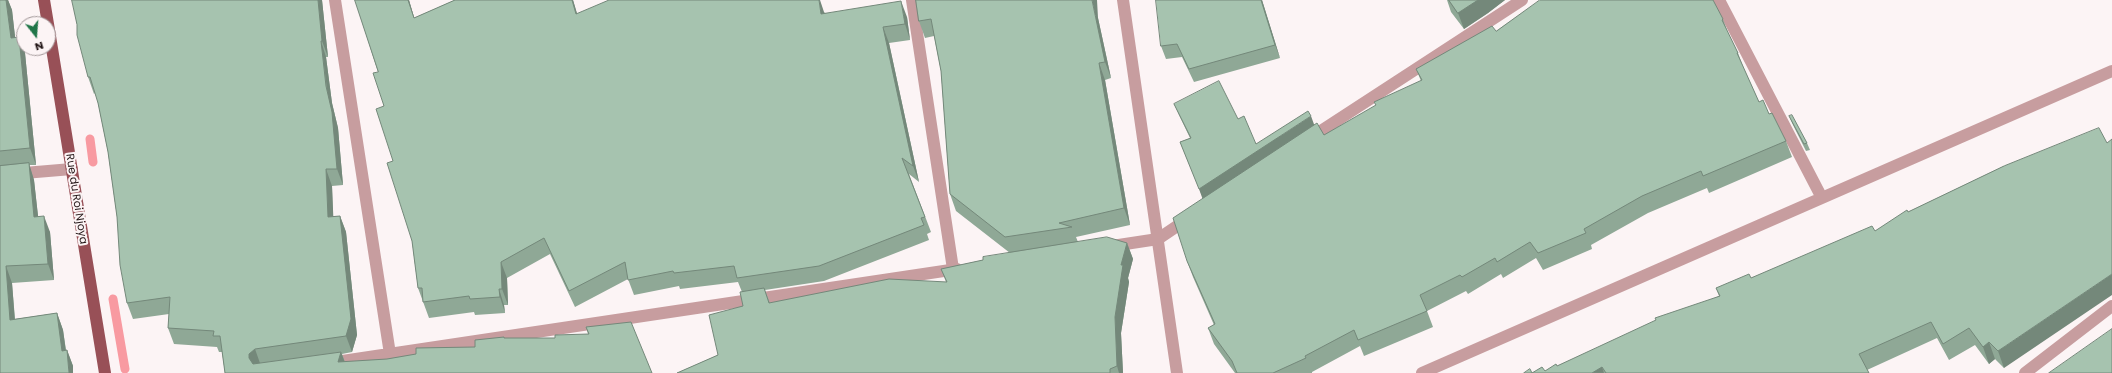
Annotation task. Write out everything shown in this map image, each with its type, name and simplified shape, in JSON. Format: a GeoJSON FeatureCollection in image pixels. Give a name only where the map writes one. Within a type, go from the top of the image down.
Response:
{"type":"FeatureCollection","features":[{"type":"Feature","properties":{"kind":"main road","name":"Rue du Roi Njoya"},"geometry":{"type":"LineString","coordinates":[[44,0],[47,16]]}},
{"type":"Feature","properties":{"kind":"main road","name":"Rue du Roi Njoya"},"geometry":{"type":"LineString","coordinates":[[53,56],[105,373]]}},
{"type":"Feature","properties":{"kind":"street"},"geometry":{"type":"LineString","coordinates":[[335,0],[390,354]]}},
{"type":"Feature","properties":{"kind":"street"},"geometry":{"type":"LineString","coordinates":[[912,0],[953,269]]}},
{"type":"Feature","properties":{"kind":"street"},"geometry":{"type":"LineString","coordinates":[[1123,0],[1177,373]]}},
{"type":"Feature","properties":{"kind":"street"},"geometry":{"type":"LineString","coordinates":[[1294,148],[1522,0]]}},
{"type":"Feature","properties":{"kind":"street"},"geometry":{"type":"LineString","coordinates":[[1719,0],[1822,198]]}},
{"type":"Feature","properties":{"kind":"street"},"geometry":{"type":"LineString","coordinates":[[1422,373],[2112,71]]}},
{"type":"Feature","properties":{"kind":"street"},"geometry":{"type":"LineString","coordinates":[[0,175],[72,169]]}},
{"type":"Feature","properties":{"kind":"street"},"geometry":{"type":"LineString","coordinates":[[1103,247],[1158,239],[1197,213]]}},
{"type":"Feature","properties":{"kind":"street"},"geometry":{"type":"LineString","coordinates":[[315,365],[968,267]]}},
{"type":"Feature","properties":{"kind":"street"},"geometry":{"type":"LineString","coordinates":[[2025,373],[2112,306]]}},
{"type":"Feature","properties":{"kind":"building"},"geometry":{"type":"Polygon","coordinates":[[[0,0],[6,0],[11,38],[16,37],[16,56],[21,56],[30,148],[0,151],[0,0]]]}},
{"type":"Feature","properties":{"kind":"building"},"geometry":{"type":"Polygon","coordinates":[[[72,0],[318,0],[326,86],[332,112],[337,169],[326,169],[328,217],[340,216],[351,319],[346,336],[255,349],[249,354],[249,358],[253,364],[341,352],[338,362],[387,359],[416,354],[416,348],[475,347],[475,340],[504,337],[555,338],[555,335],[589,334],[586,327],[631,322],[652,373],[225,373],[220,336],[213,336],[214,331],[168,328],[170,297],[127,303],[120,265],[117,217],[108,152],[98,103],[90,77],[88,77],[77,35],[77,25],[72,0]]]}},
{"type":"Feature","properties":{"kind":"building"},"geometry":{"type":"Polygon","coordinates":[[[355,0],[408,0],[414,18],[455,0],[572,0],[576,14],[609,0],[819,0],[821,14],[901,1],[905,24],[883,27],[913,166],[902,158],[925,217],[921,218],[924,225],[819,266],[737,278],[734,266],[674,273],[673,271],[628,280],[625,262],[569,291],[544,238],[501,262],[502,289],[499,289],[500,297],[470,299],[469,296],[423,302],[422,288],[418,288],[412,241],[387,163],[393,161],[376,109],[384,106],[373,73],[378,72],[355,0]]]}},
{"type":"Feature","properties":{"kind":"building"},"geometry":{"type":"Polygon","coordinates":[[[916,0],[1092,0],[1105,62],[1099,63],[1124,208],[1059,223],[1072,227],[1005,237],[950,194],[941,71],[931,19],[919,21],[916,0]]]}},
{"type":"Feature","properties":{"kind":"building"},"geometry":{"type":"Polygon","coordinates":[[[1156,0],[1261,0],[1275,45],[1189,69],[1177,44],[1161,46],[1156,0]]]}},
{"type":"Feature","properties":{"kind":"building"},"geometry":{"type":"Polygon","coordinates":[[[1449,0],[1478,0],[1458,13],[1449,0]]]}},
{"type":"Feature","properties":{"kind":"building"},"geometry":{"type":"Polygon","coordinates":[[[1540,0],[1713,0],[1723,19],[1722,20],[1759,102],[1763,100],[1769,114],[1772,113],[1786,141],[1703,176],[1701,171],[1642,196],[1584,229],[1586,233],[1538,253],[1530,242],[1497,262],[1495,258],[1462,277],[1460,275],[1420,295],[1427,311],[1358,340],[1354,330],[1305,356],[1306,358],[1273,373],[1237,373],[1232,361],[1208,328],[1215,324],[1187,261],[1173,218],[1317,123],[1324,135],[1376,105],[1374,102],[1422,80],[1416,69],[1492,26],[1496,31],[1540,0]]]}},
{"type":"Feature","properties":{"kind":"building"},"geometry":{"type":"Polygon","coordinates":[[[1219,81],[1238,119],[1244,116],[1256,144],[1308,111],[1311,116],[1199,189],[1180,142],[1191,138],[1174,104],[1219,81]]]}},
{"type":"Feature","properties":{"kind":"building"},"geometry":{"type":"Polygon","coordinates":[[[1792,115],[1807,143],[1804,144],[1789,116],[1792,115]]]}},
{"type":"Feature","properties":{"kind":"building"},"geometry":{"type":"Polygon","coordinates":[[[2099,128],[2107,143],[2112,139],[2112,274],[1998,351],[1989,342],[1983,347],[1969,328],[1943,344],[1931,322],[1859,354],[1869,373],[1606,373],[1602,367],[1592,373],[1532,373],[1542,367],[1545,371],[1556,364],[1557,366],[1656,320],[1655,318],[1720,296],[1716,288],[1749,274],[1751,278],[1872,226],[1875,231],[1907,210],[1908,212],[2004,166],[2099,128]]]}},
{"type":"Feature","properties":{"kind":"building"},"geometry":{"type":"Polygon","coordinates":[[[29,163],[34,217],[44,216],[48,264],[6,266],[10,320],[57,313],[62,351],[67,350],[69,373],[0,373],[0,166],[29,163]]]}},
{"type":"Feature","properties":{"kind":"building"},"geometry":{"type":"Polygon","coordinates":[[[1107,237],[1127,243],[1121,265],[1123,265],[1115,317],[1117,366],[1110,369],[1110,373],[677,373],[718,355],[709,315],[743,306],[740,292],[764,288],[769,303],[889,279],[947,282],[941,269],[983,260],[983,257],[1107,237]]]}},
{"type":"Feature","properties":{"kind":"building"},"geometry":{"type":"Polygon","coordinates":[[[2112,329],[2112,373],[2049,373],[2112,329]]]}},
{"type":"Feature","properties":{"kind":"building"},"geometry":{"type":"Polygon","coordinates":[[[1530,369],[1532,373],[1524,373],[1530,369]]]}},
{"type":"Feature","properties":{"kind":"waterway"},"geometry":{"type":"LineString","coordinates":[[90,139],[93,162]]}},
{"type":"Feature","properties":{"kind":"waterway"},"geometry":{"type":"LineString","coordinates":[[113,299],[125,369]]}}]}
